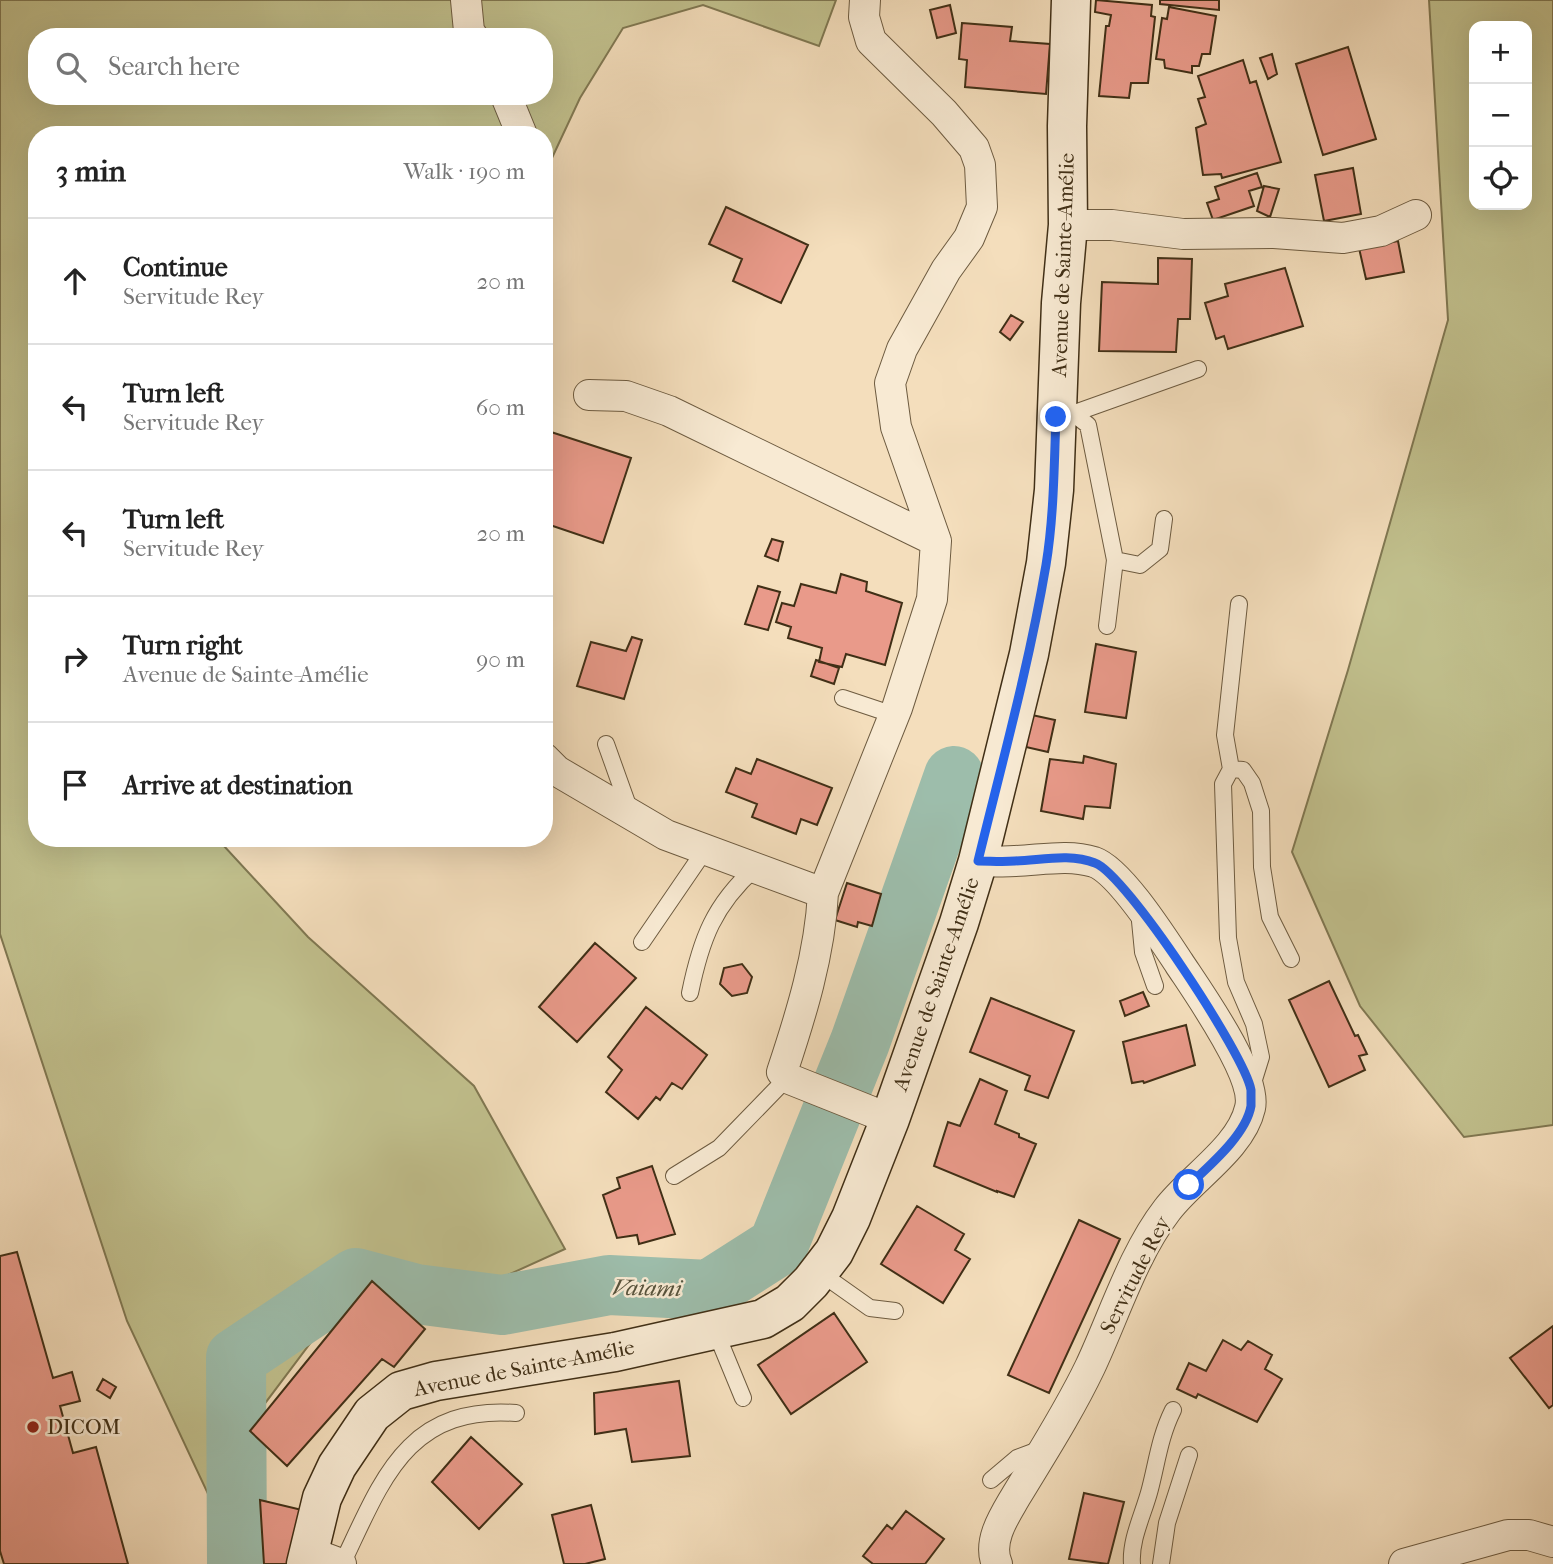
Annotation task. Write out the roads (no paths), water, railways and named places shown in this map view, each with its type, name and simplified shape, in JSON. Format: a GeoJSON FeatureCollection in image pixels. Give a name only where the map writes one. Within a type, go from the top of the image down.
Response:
{"type":"FeatureCollection","features":[{"type":"Feature","properties":{"kind":"street"},"geometry":{"type":"LineString","coordinates":[[466,0],[469,28]]}},
{"type":"Feature","properties":{"kind":"street"},"geometry":{"type":"LineString","coordinates":[[865,0],[864,17],[871,41],[935,104],[974,148],[982,175],[982,207],[969,238],[946,270],[902,349],[890,383],[896,427],[936,541],[932,599],[894,715],[823,893],[822,918],[800,1018],[782,1072],[797,1082],[876,1114]]}},
{"type":"Feature","properties":{"kind":"street","name":"Avenue de Sainte-Amélie"},"geometry":{"type":"LineString","coordinates":[[325,1561],[322,1498],[337,1466],[372,1414],[401,1391],[436,1381],[615,1352],[764,1319],[790,1303],[818,1272],[834,1252],[851,1218],[876,1114],[930,1012],[978,861],[1029,654],[1046,563],[1066,416],[1061,303],[1068,225],[1071,0]]}},
{"type":"Feature","properties":{"kind":"street"},"geometry":{"type":"LineString","coordinates":[[510,105],[518,126]]}},
{"type":"Feature","properties":{"kind":"street"},"geometry":{"type":"LineString","coordinates":[[1068,225],[1112,225],[1183,234],[1274,233],[1343,237],[1381,231],[1416,215]]}},
{"type":"Feature","properties":{"kind":"street"},"geometry":{"type":"LineString","coordinates":[[589,394],[626,396],[669,411],[936,541]]}},
{"type":"Feature","properties":{"kind":"street"},"geometry":{"type":"LineString","coordinates":[[553,767],[666,835],[823,893]]}},
{"type":"Feature","properties":{"kind":"street"},"geometry":{"type":"LineString","coordinates":[[978,861],[1075,858],[1097,863],[1114,876],[1138,905],[1208,1008],[1251,1089]]}},
{"type":"Feature","properties":{"kind":"street","name":"Servitude Rey"},"geometry":{"type":"LineString","coordinates":[[976,1564],[996,1551],[1014,1499],[1089,1369],[1148,1239],[1167,1210],[1217,1159],[1244,1124],[1251,1107],[1251,1089]]}},
{"type":"Feature","properties":{"kind":"street"},"geometry":{"type":"LineString","coordinates":[[1404,1564],[1508,1535],[1529,1535],[1553,1542]]}},
{"type":"Feature","properties":{"kind":"lane"},"geometry":{"type":"LineString","coordinates":[[1066,416],[1198,369]]}},
{"type":"Feature","properties":{"kind":"lane"},"geometry":{"type":"LineString","coordinates":[[1066,416],[1088,425],[1115,560],[1107,626]]}},
{"type":"Feature","properties":{"kind":"lane"},"geometry":{"type":"LineString","coordinates":[[1115,560],[1140,565],[1160,549],[1164,519]]}},
{"type":"Feature","properties":{"kind":"lane"},"geometry":{"type":"LineString","coordinates":[[1239,604],[1225,735],[1231,769],[1223,784],[1228,938],[1236,982],[1254,1024],[1261,1057],[1251,1089]]}},
{"type":"Feature","properties":{"kind":"lane"},"geometry":{"type":"LineString","coordinates":[[843,698],[894,715]]}},
{"type":"Feature","properties":{"kind":"lane"},"geometry":{"type":"LineString","coordinates":[[606,744],[632,816]]}},
{"type":"Feature","properties":{"kind":"lane"},"geometry":{"type":"LineString","coordinates":[[1231,769],[1243,770],[1252,783],[1261,811],[1262,867],[1270,917],[1291,959]]}},
{"type":"Feature","properties":{"kind":"lane"},"geometry":{"type":"LineString","coordinates":[[642,942],[705,850]]}},
{"type":"Feature","properties":{"kind":"lane"},"geometry":{"type":"LineString","coordinates":[[690,993],[700,947],[709,925],[736,886],[755,869]]}},
{"type":"Feature","properties":{"kind":"lane"},"geometry":{"type":"LineString","coordinates":[[1138,905],[1143,953],[1155,986]]}},
{"type":"Feature","properties":{"kind":"lane"},"geometry":{"type":"LineString","coordinates":[[674,1175],[719,1148],[797,1082]]}},
{"type":"Feature","properties":{"kind":"lane"},"geometry":{"type":"LineString","coordinates":[[818,1272],[870,1308],[895,1311]]}},
{"type":"Feature","properties":{"kind":"lane"},"geometry":{"type":"LineString","coordinates":[[715,1330],[743,1398]]}},
{"type":"Feature","properties":{"kind":"lane"},"geometry":{"type":"LineString","coordinates":[[1132,1564],[1131,1552],[1150,1488],[1160,1439],[1173,1410]]}},
{"type":"Feature","properties":{"kind":"lane"},"geometry":{"type":"LineString","coordinates":[[325,1561],[397,1459],[417,1440],[443,1423],[491,1411],[516,1413]]}},
{"type":"Feature","properties":{"kind":"lane"},"geometry":{"type":"LineString","coordinates":[[991,1480],[1017,1458],[1033,1452],[1041,1456]]}},
{"type":"Feature","properties":{"kind":"lane"},"geometry":{"type":"LineString","coordinates":[[1161,1564],[1167,1523],[1189,1455]]}},
{"type":"Feature","properties":{"kind":"waterway","name":"Vaiami"},"geometry":{"type":"LineString","coordinates":[[237,1564],[236,1358],[356,1278],[416,1294],[502,1305],[609,1285],[709,1290],[778,1246],[860,1042],[954,776]]}},
{"type":"Feature","properties":{"kind":"place","name":"DICOM"},"geometry":{"type":"Point","coordinates":[33,1427]}}]}
